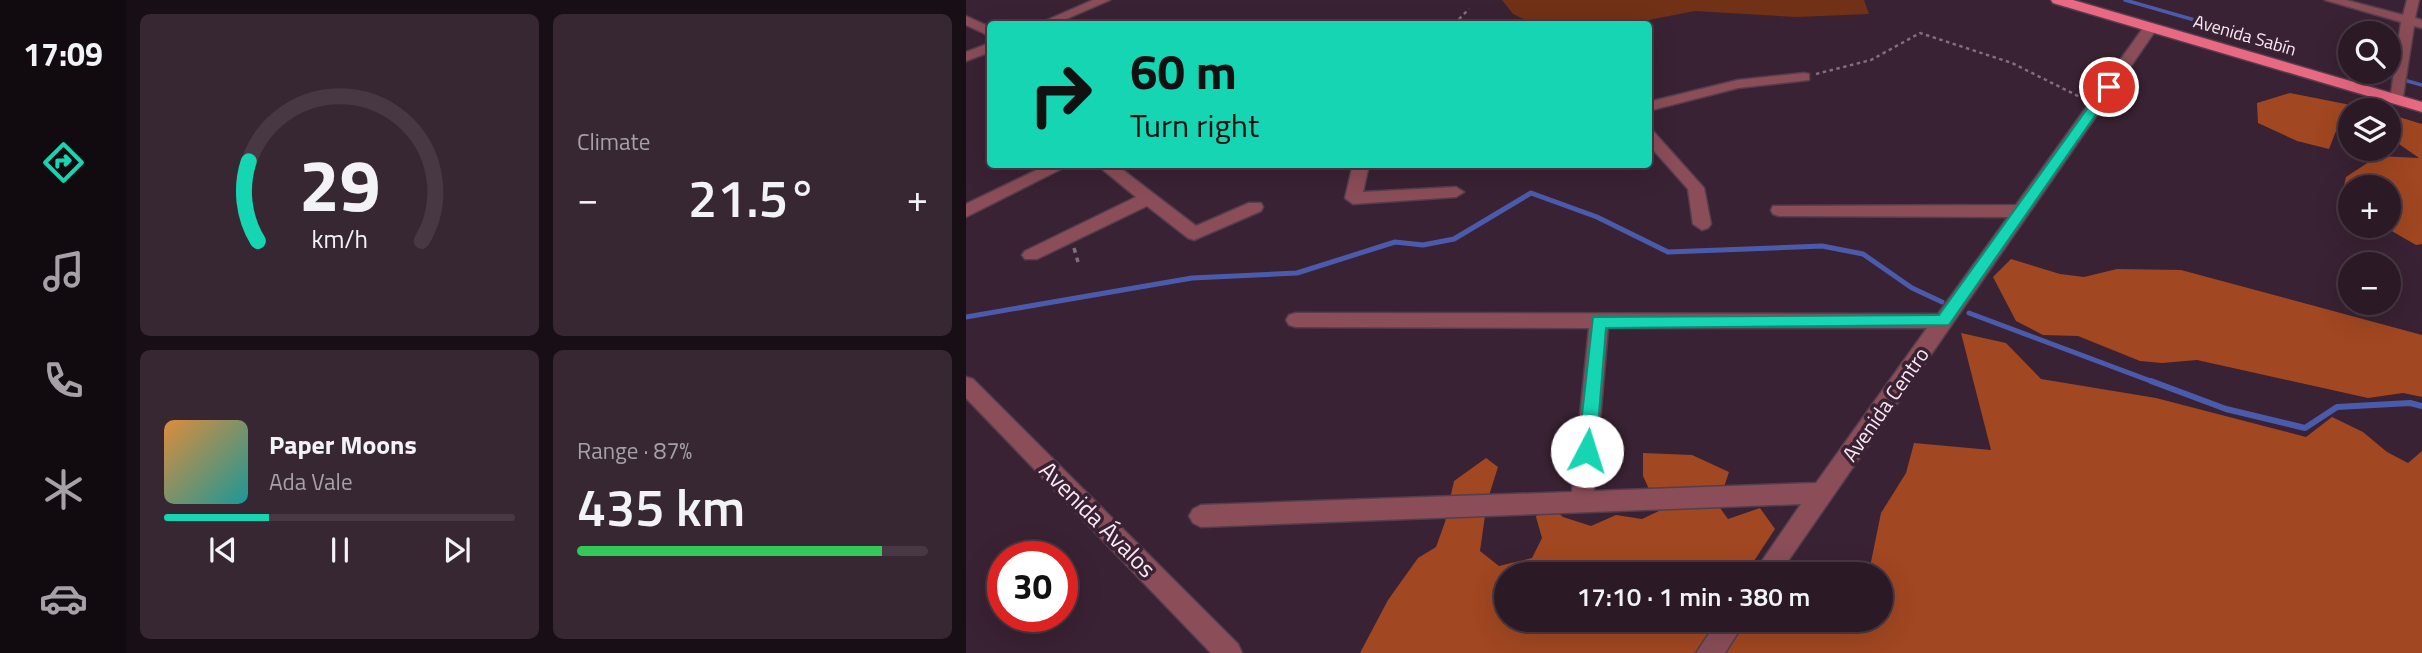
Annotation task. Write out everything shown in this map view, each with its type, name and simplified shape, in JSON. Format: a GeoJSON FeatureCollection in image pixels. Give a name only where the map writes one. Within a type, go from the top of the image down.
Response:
{"type":"FeatureCollection","features":[{"type":"Feature","properties":{"kind":"main road","name":"Avenida Sabín"},"geometry":{"type":"LineString","coordinates":[[2058,0],[2397,95],[2422,98]]}},
{"type":"Feature","properties":{"kind":"main road","name":"Avenida Sabín"},"geometry":{"type":"LineString","coordinates":[[2085,0],[2397,95],[2422,107]]}},
{"type":"Feature","properties":{"kind":"street"},"geometry":{"type":"LineString","coordinates":[[1052,21],[1104,0]]}},
{"type":"Feature","properties":{"kind":"street"},"geometry":{"type":"LineString","coordinates":[[2331,0],[2415,22]]}},
{"type":"Feature","properties":{"kind":"street"},"geometry":{"type":"LineString","coordinates":[[2397,95],[2415,22],[2413,0]]}},
{"type":"Feature","properties":{"kind":"street"},"geometry":{"type":"LineString","coordinates":[[966,19],[987,30]]}},
{"type":"Feature","properties":{"kind":"street","name":"Avenida Centro"},"geometry":{"type":"LineString","coordinates":[[1773,562],[2151,27]]}},
{"type":"Feature","properties":{"kind":"street"},"geometry":{"type":"LineString","coordinates":[[966,57],[987,48]]}},
{"type":"Feature","properties":{"kind":"street"},"geometry":{"type":"LineString","coordinates":[[1652,106],[1738,84],[1804,77]]}},
{"type":"Feature","properties":{"kind":"street"},"geometry":{"type":"LineString","coordinates":[[1652,138],[1696,188],[1702,223]]}},
{"type":"Feature","properties":{"kind":"street"},"geometry":{"type":"LineString","coordinates":[[966,211],[1055,168]]}},
{"type":"Feature","properties":{"kind":"street"},"geometry":{"type":"LineString","coordinates":[[1109,168],[1194,234],[1255,207]]}},
{"type":"Feature","properties":{"kind":"street"},"geometry":{"type":"LineString","coordinates":[[1361,168],[1353,198],[1456,192]]}},
{"type":"Feature","properties":{"kind":"street"},"geometry":{"type":"LineString","coordinates":[[1031,255],[1149,198]]}},
{"type":"Feature","properties":{"kind":"street"},"geometry":{"type":"LineString","coordinates":[[1779,210],[2021,211]]}},
{"type":"Feature","properties":{"kind":"street"},"geometry":{"type":"LineString","coordinates":[[1296,320],[1944,321]]}},
{"type":"Feature","properties":{"kind":"street"},"geometry":{"type":"LineString","coordinates":[[1582,502],[1599,322]]}},
{"type":"Feature","properties":{"kind":"street","name":"Avenida Ávalos"},"geometry":{"type":"LineString","coordinates":[[966,385],[1229,653]]}},
{"type":"Feature","properties":{"kind":"street"},"geometry":{"type":"LineString","coordinates":[[1201,516],[1822,493]]}},
{"type":"Feature","properties":{"kind":"street"},"geometry":{"type":"LineString","coordinates":[[1709,653],[1724,632]]}},
{"type":"Feature","properties":{"kind":"path"},"geometry":{"type":"LineString","coordinates":[[1457,21],[1469,9]]}},
{"type":"Feature","properties":{"kind":"path"},"geometry":{"type":"LineString","coordinates":[[1804,77],[1871,60],[1920,33],[2012,63],[2096,105]]}},
{"type":"Feature","properties":{"kind":"shaded area"},"geometry":{"type":"Polygon","coordinates":[[[1502,0],[1864,0],[1869,14],[1797,17],[1695,11],[1643,21],[1528,21],[1513,14],[1502,0]]]}},
{"type":"Feature","properties":{"kind":"shaded area"},"geometry":{"type":"Polygon","coordinates":[[[2290,93],[2338,102],[2338,130],[2329,149],[2297,141],[2258,123],[2257,103],[2290,93]]]}},
{"type":"Feature","properties":{"kind":"shaded area"},"geometry":{"type":"Polygon","coordinates":[[[2401,118],[2422,124],[2422,244],[2416,245],[2401,236],[2401,175],[2349,175],[2370,161],[2419,158],[2401,145],[2401,118]]]}},
{"type":"Feature","properties":{"kind":"shaded area"},"geometry":{"type":"Polygon","coordinates":[[[2011,259],[2060,274],[2084,277],[2117,269],[2181,270],[2338,312],[2338,315],[2348,315],[2422,335],[2422,397],[2403,393],[2368,398],[2197,360],[2162,363],[2140,361],[2078,336],[2043,335],[2016,321],[1993,277],[2011,259]]]}},
{"type":"Feature","properties":{"kind":"shaded area"},"geometry":{"type":"Polygon","coordinates":[[[1961,333],[2006,343],[2041,379],[2156,398],[2306,437],[2332,417],[2363,432],[2387,452],[2408,463],[2422,451],[2422,653],[1360,653],[1388,600],[1418,558],[1436,547],[1445,522],[1454,481],[1486,458],[1498,467],[1487,502],[1480,551],[1494,562],[1494,632],[1893,632],[1893,562],[1871,562],[1881,513],[1906,473],[1914,443],[1991,450],[1961,333]]]}},
{"type":"Feature","properties":{"kind":"shaded area"},"geometry":{"type":"Polygon","coordinates":[[[1643,453],[1692,455],[1729,472],[1718,505],[1728,519],[1760,508],[1775,529],[1754,561],[1772,562],[1516,562],[1532,558],[1542,538],[1536,517],[1543,499],[1563,517],[1591,526],[1616,515],[1642,519],[1659,511],[1643,476],[1643,453]]]}},
{"type":"Feature","properties":{"kind":"waterway"},"geometry":{"type":"LineString","coordinates":[[2125,0],[2205,23]]}},
{"type":"Feature","properties":{"kind":"waterway"},"geometry":{"type":"LineString","coordinates":[[2404,80],[2422,85]]}},
{"type":"Feature","properties":{"kind":"waterway"},"geometry":{"type":"LineString","coordinates":[[966,317],[1192,278],[1297,273],[1395,242],[1423,245],[1454,239],[1531,193],[1597,217],[1668,252],[1822,246],[1863,254],[1912,288],[1942,302]]}},
{"type":"Feature","properties":{"kind":"waterway"},"geometry":{"type":"LineString","coordinates":[[1969,313],[2156,383]]}},
{"type":"Feature","properties":{"kind":"waterway"},"geometry":{"type":"LineString","coordinates":[[2151,381],[2226,409],[2305,428],[2337,407],[2410,403],[2422,406]]}},
{"type":"Feature","properties":{"kind":"route"},"geometry":{"type":"LineString","coordinates":[[1587,451],[1599,322],[1944,321],[2109,87]]}}]}
